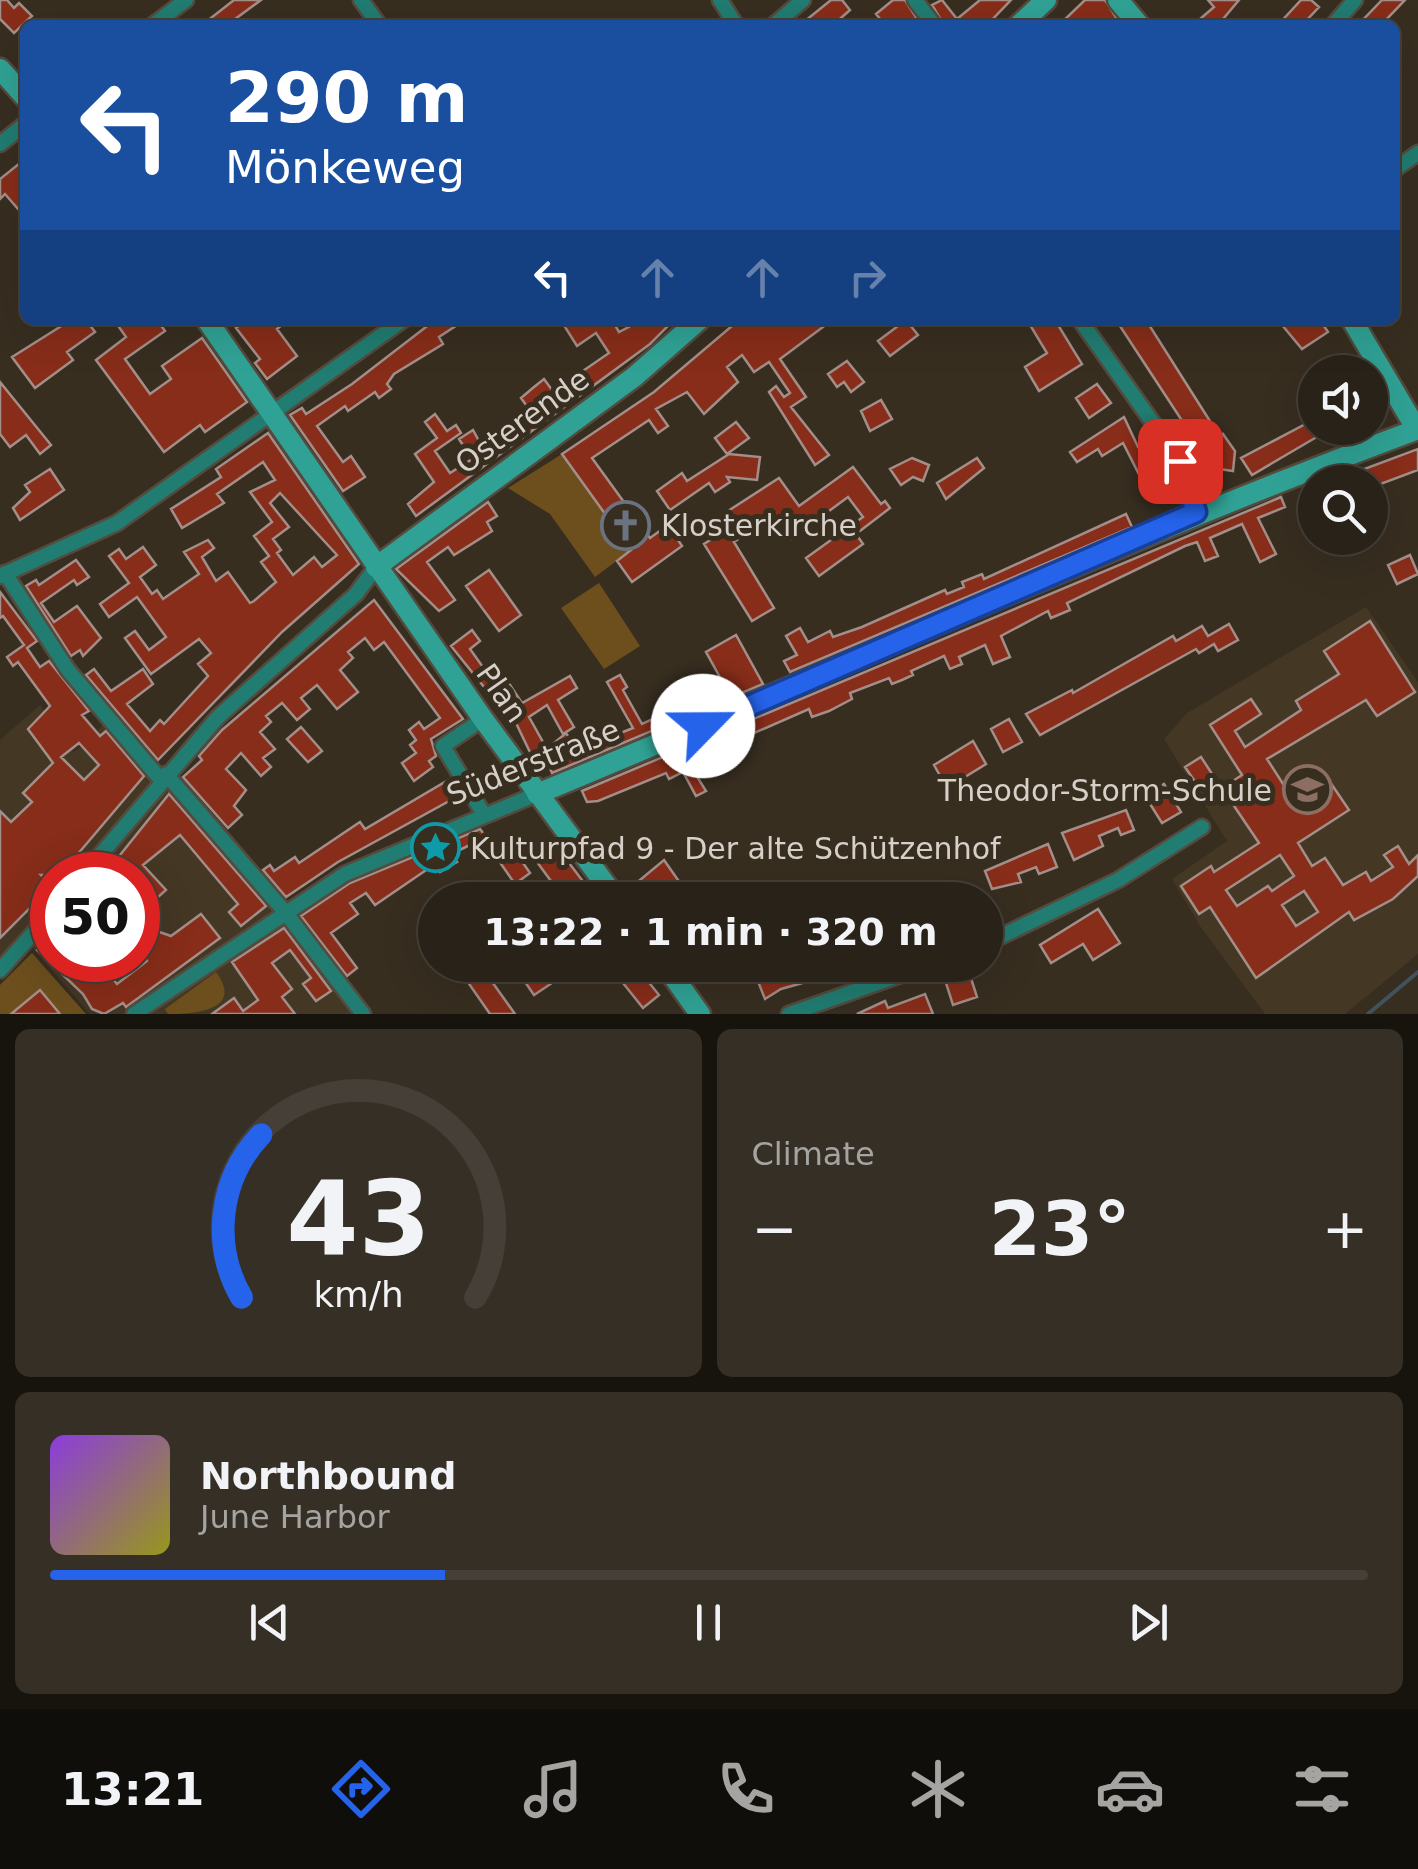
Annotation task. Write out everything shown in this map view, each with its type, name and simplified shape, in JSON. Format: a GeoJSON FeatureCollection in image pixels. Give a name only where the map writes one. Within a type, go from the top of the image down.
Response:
{"type":"FeatureCollection","features":[{"type":"Feature","properties":{"kind":"main road"},"geometry":{"type":"LineString","coordinates":[[1024,20],[1046,0]]}},
{"type":"Feature","properties":{"kind":"main road"},"geometry":{"type":"LineString","coordinates":[[1118,0],[1135,20]]}},
{"type":"Feature","properties":{"kind":"main road"},"geometry":{"type":"LineString","coordinates":[[0,69],[20,91]]}},
{"type":"Feature","properties":{"kind":"main road","name":"Plan"},"geometry":{"type":"LineString","coordinates":[[211,325],[483,719],[603,882]]}},
{"type":"Feature","properties":{"kind":"main road","name":"Osterende"},"geometry":{"type":"LineString","coordinates":[[376,567],[634,377],[693,325]]}},
{"type":"Feature","properties":{"kind":"main road"},"geometry":{"type":"LineString","coordinates":[[1355,325],[1418,429]]}},
{"type":"Feature","properties":{"kind":"main road","name":"Süderstraße"},"geometry":{"type":"LineString","coordinates":[[537,794],[932,629],[1196,512],[1418,429]]}},
{"type":"Feature","properties":{"kind":"main road"},"geometry":{"type":"LineString","coordinates":[[677,982],[700,1014]]}},
{"type":"Feature","properties":{"kind":"street"},"geometry":{"type":"LineString","coordinates":[[160,20],[186,0]]}},
{"type":"Feature","properties":{"kind":"street"},"geometry":{"type":"LineString","coordinates":[[780,20],[803,0]]}},
{"type":"Feature","properties":{"kind":"street"},"geometry":{"type":"LineString","coordinates":[[915,0],[930,20]]}},
{"type":"Feature","properties":{"kind":"street"},"geometry":{"type":"LineString","coordinates":[[1337,20],[1355,0]]}},
{"type":"Feature","properties":{"kind":"street"},"geometry":{"type":"LineString","coordinates":[[0,144],[20,128]]}},
{"type":"Feature","properties":{"kind":"street"},"geometry":{"type":"LineString","coordinates":[[363,1014],[284,912],[68,670],[2,574],[117,523],[396,325]]}},
{"type":"Feature","properties":{"kind":"street"},"geometry":{"type":"LineString","coordinates":[[1084,325],[1180,461],[1196,512]]}},
{"type":"Feature","properties":{"kind":"street"},"geometry":{"type":"LineString","coordinates":[[102,852],[164,777],[242,694],[356,594],[376,567]]}},
{"type":"Feature","properties":{"kind":"street"},"geometry":{"type":"LineString","coordinates":[[483,719],[443,746],[483,813]]}},
{"type":"Feature","properties":{"kind":"street","name":"Süderstraße"},"geometry":{"type":"LineString","coordinates":[[134,1014],[345,874],[483,813],[537,794]]}},
{"type":"Feature","properties":{"kind":"street"},"geometry":{"type":"LineString","coordinates":[[1003,935],[1118,880],[1202,827]]}},
{"type":"Feature","properties":{"kind":"street"},"geometry":{"type":"LineString","coordinates":[[0,970],[30,937]]}},
{"type":"Feature","properties":{"kind":"street"},"geometry":{"type":"LineString","coordinates":[[788,1014],[880,982]]}},
{"type":"Feature","properties":{"kind":"shaded area"},"geometry":{"type":"Polygon","coordinates":[[[562,454],[631,550],[595,577],[550,514],[508,488],[562,454]]]}},
{"type":"Feature","properties":{"kind":"shaded area"},"geometry":{"type":"Polygon","coordinates":[[[599,583],[640,646],[604,669],[561,608],[599,583]]]}},
{"type":"Feature","properties":{"kind":"shaded area","name":"Theodor-Storm-Schule"},"geometry":{"type":"Polygon","coordinates":[[[1366,607],[1418,682],[1418,954],[1345,1014],[1265,1014],[1200,926],[1172,879],[1227,841],[1164,739],[1187,713],[1366,607]]]}},
{"type":"Feature","properties":{"kind":"shaded area"},"geometry":{"type":"Polygon","coordinates":[[[40,705],[73,752],[81,747],[104,771],[96,732],[111,716],[161,774],[95,852],[30,852],[30,929],[0,963],[0,740],[40,705]]]}},
{"type":"Feature","properties":{"kind":"shaded area"},"geometry":{"type":"Polygon","coordinates":[[[166,779],[284,915],[355,1014],[90,1014],[62,982],[160,982],[160,852],[107,852],[166,779]]]}},
{"type":"Feature","properties":{"kind":"shaded area"},"geometry":{"type":"Polygon","coordinates":[[[30,955],[30,982],[58,982],[86,1014],[0,1014],[0,985],[30,955]]]}},
{"type":"Feature","properties":{"kind":"shaded area"},"geometry":{"type":"Polygon","coordinates":[[[216,972],[223,985],[220,1002],[202,1011],[168,1014],[165,1009],[216,972]]]}},
{"type":"Feature","properties":{"kind":"building"},"geometry":{"type":"Polygon","coordinates":[[[0,0],[7,0],[14,8],[19,3],[32,16],[20,20],[20,27],[14,33],[0,19],[0,0]]]}},
{"type":"Feature","properties":{"kind":"building"},"geometry":{"type":"Polygon","coordinates":[[[234,0],[261,0],[234,20],[208,20],[234,0]]]}},
{"type":"Feature","properties":{"kind":"building"},"geometry":{"type":"Polygon","coordinates":[[[831,0],[842,0],[850,10],[839,20],[806,20],[831,0]]]}},
{"type":"Feature","properties":{"kind":"building"},"geometry":{"type":"Polygon","coordinates":[[[893,0],[905,0],[918,20],[881,20],[876,14],[893,0]]]}},
{"type":"Feature","properties":{"kind":"building"},"geometry":{"type":"Polygon","coordinates":[[[942,0],[957,19],[980,0],[1011,0],[992,20],[941,20],[932,5],[942,0]]]}},
{"type":"Feature","properties":{"kind":"building"},"geometry":{"type":"Polygon","coordinates":[[[1085,0],[1105,0],[1118,20],[1064,20],[1085,0]]]}},
{"type":"Feature","properties":{"kind":"building"},"geometry":{"type":"Polygon","coordinates":[[[1208,0],[1239,0],[1222,20],[1199,20],[1214,7],[1208,0]]]}},
{"type":"Feature","properties":{"kind":"building"},"geometry":{"type":"Polygon","coordinates":[[[1301,0],[1311,0],[1319,7],[1307,20],[1283,20],[1301,0]]]}},
{"type":"Feature","properties":{"kind":"building"},"geometry":{"type":"Polygon","coordinates":[[[1382,0],[1405,0],[1386,20],[1363,20],[1382,0]]]}},
{"type":"Feature","properties":{"kind":"building"},"geometry":{"type":"Polygon","coordinates":[[[20,163],[20,211],[5,194],[0,199],[0,179],[20,163]]]}},
{"type":"Feature","properties":{"kind":"building"},"geometry":{"type":"Polygon","coordinates":[[[63,325],[90,325],[95,332],[67,352],[73,360],[35,388],[12,357],[63,325]]]}},
{"type":"Feature","properties":{"kind":"building"},"geometry":{"type":"Polygon","coordinates":[[[118,325],[161,325],[165,331],[125,359],[150,394],[171,379],[162,366],[202,338],[247,402],[205,432],[200,425],[164,452],[96,360],[126,337],[118,325]]]}},
{"type":"Feature","properties":{"kind":"building"},"geometry":{"type":"Polygon","coordinates":[[[282,325],[277,329],[297,356],[267,379],[255,363],[260,359],[236,328],[282,325]]]}},
{"type":"Feature","properties":{"kind":"building"},"geometry":{"type":"Polygon","coordinates":[[[429,325],[457,325],[439,337],[443,344],[394,374],[387,384],[391,389],[379,398],[375,392],[348,411],[345,406],[317,426],[343,462],[351,456],[365,477],[343,491],[290,415],[302,408],[306,414],[429,325]]]}},
{"type":"Feature","properties":{"kind":"building"},"geometry":{"type":"Polygon","coordinates":[[[615,325],[619,332],[632,325],[669,325],[650,344],[416,516],[408,504],[434,482],[415,454],[437,438],[425,422],[435,414],[447,431],[456,425],[461,433],[435,451],[450,473],[472,459],[459,439],[473,430],[479,441],[492,432],[494,435],[506,431],[531,412],[521,398],[544,379],[552,390],[609,353],[596,333],[577,346],[565,327],[615,325]]]}},
{"type":"Feature","properties":{"kind":"building"},"geometry":{"type":"Polygon","coordinates":[[[733,325],[822,325],[780,359],[806,397],[791,407],[829,455],[815,465],[769,392],[776,386],[784,397],[790,393],[769,362],[754,372],[742,355],[727,367],[738,382],[704,414],[687,392],[656,409],[668,426],[658,433],[649,420],[592,458],[650,538],[668,525],[682,546],[632,582],[617,561],[631,550],[562,454],[654,392],[733,325]]]}},
{"type":"Feature","properties":{"kind":"building"},"geometry":{"type":"Polygon","coordinates":[[[899,325],[910,325],[918,335],[890,356],[878,341],[899,325]]]}},
{"type":"Feature","properties":{"kind":"building"},"geometry":{"type":"Polygon","coordinates":[[[1030,325],[1058,325],[1082,364],[1039,391],[1025,367],[1047,353],[1030,325]]]}},
{"type":"Feature","properties":{"kind":"building"},"geometry":{"type":"Polygon","coordinates":[[[1119,325],[1149,325],[1220,437],[1223,434],[1235,451],[1233,471],[1205,467],[1210,433],[1196,442],[1119,325]]]}},
{"type":"Feature","properties":{"kind":"building"},"geometry":{"type":"Polygon","coordinates":[[[1282,325],[1323,325],[1328,332],[1302,349],[1282,325]]]}},
{"type":"Feature","properties":{"kind":"building"},"geometry":{"type":"Polygon","coordinates":[[[847,361],[864,382],[851,392],[844,382],[837,387],[828,374],[847,361]]]}},
{"type":"Feature","properties":{"kind":"building"},"geometry":{"type":"Polygon","coordinates":[[[0,382],[51,445],[40,454],[26,435],[10,447],[0,434],[0,382]]]}},
{"type":"Feature","properties":{"kind":"building"},"geometry":{"type":"Polygon","coordinates":[[[1097,384],[1111,403],[1089,418],[1076,398],[1097,384]]]}},
{"type":"Feature","properties":{"kind":"building"},"geometry":{"type":"Polygon","coordinates":[[[881,400],[892,419],[870,431],[861,411],[881,400]]]}},
{"type":"Feature","properties":{"kind":"building"},"geometry":{"type":"Polygon","coordinates":[[[1124,417],[1138,447],[1143,445],[1167,485],[1149,494],[1123,443],[1102,456],[1098,449],[1077,462],[1070,452],[1124,417]]]}},
{"type":"Feature","properties":{"kind":"building"},"geometry":{"type":"Polygon","coordinates":[[[736,422],[749,438],[727,454],[715,438],[736,422]]]}},
{"type":"Feature","properties":{"kind":"building"},"geometry":{"type":"Polygon","coordinates":[[[1298,428],[1298,445],[1303,445],[1252,475],[1241,458],[1298,428]]]}},
{"type":"Feature","properties":{"kind":"building"},"geometry":{"type":"Polygon","coordinates":[[[268,433],[359,564],[282,632],[158,760],[86,675],[94,669],[111,691],[143,669],[153,684],[127,704],[150,731],[160,720],[164,724],[208,676],[198,664],[211,653],[199,639],[151,674],[125,638],[135,631],[149,650],[166,637],[137,597],[109,617],[100,604],[129,583],[109,556],[119,549],[126,559],[143,547],[156,565],[140,577],[152,594],[157,590],[163,599],[199,574],[184,552],[208,540],[214,548],[202,557],[216,581],[228,572],[250,603],[254,601],[276,582],[261,562],[269,556],[254,536],[272,522],[250,492],[275,480],[263,462],[217,494],[224,503],[182,528],[171,509],[221,477],[216,469],[268,433]],[[280,493],[270,503],[289,527],[273,539],[281,550],[277,553],[293,575],[314,557],[322,567],[337,555],[280,493]]]}},
{"type":"Feature","properties":{"kind":"building"},"geometry":{"type":"Polygon","coordinates":[[[1418,449],[1418,470],[1388,481],[1388,465],[1375,465],[1418,449]]]}},
{"type":"Feature","properties":{"kind":"building"},"geometry":{"type":"Polygon","coordinates":[[[729,454],[760,457],[757,480],[727,477],[730,482],[715,492],[709,483],[670,510],[657,491],[682,473],[687,481],[729,454]]]}},
{"type":"Feature","properties":{"kind":"building"},"geometry":{"type":"Polygon","coordinates":[[[912,458],[929,465],[923,481],[913,477],[901,485],[890,469],[912,458]]]}},
{"type":"Feature","properties":{"kind":"building"},"geometry":{"type":"Polygon","coordinates":[[[977,458],[984,468],[946,499],[937,483],[977,458]]]}},
{"type":"Feature","properties":{"kind":"building"},"geometry":{"type":"Polygon","coordinates":[[[853,467],[881,504],[885,501],[890,508],[856,534],[863,544],[819,576],[806,558],[863,517],[848,497],[791,539],[773,515],[734,542],[774,608],[752,621],[704,544],[737,523],[728,511],[779,478],[799,506],[853,467]]]}},
{"type":"Feature","properties":{"kind":"building"},"geometry":{"type":"Polygon","coordinates":[[[50,469],[64,490],[20,520],[13,508],[30,492],[25,485],[50,469]]]}},
{"type":"Feature","properties":{"kind":"building"},"geometry":{"type":"Polygon","coordinates":[[[1281,497],[1285,507],[1258,518],[1276,554],[1260,562],[1242,524],[1210,538],[1218,556],[1205,561],[1197,542],[1185,546],[1067,603],[1070,610],[1051,618],[1048,611],[1001,636],[1010,657],[993,664],[985,645],[959,657],[962,664],[950,669],[944,656],[892,684],[889,678],[850,693],[852,699],[829,711],[812,717],[809,709],[688,762],[706,791],[696,796],[683,772],[669,779],[666,773],[598,801],[587,802],[582,791],[1281,497]]]}},
{"type":"Feature","properties":{"kind":"building"},"geometry":{"type":"Polygon","coordinates":[[[488,502],[497,516],[487,522],[492,531],[454,555],[448,547],[427,562],[455,600],[439,611],[396,569],[488,502]]]}},
{"type":"Feature","properties":{"kind":"building"},"geometry":{"type":"Polygon","coordinates":[[[1126,514],[1132,527],[790,672],[784,661],[797,655],[786,636],[800,628],[808,642],[830,631],[833,637],[862,627],[945,590],[947,594],[964,587],[962,582],[982,574],[984,579],[1126,514]]]}},
{"type":"Feature","properties":{"kind":"building"},"geometry":{"type":"Polygon","coordinates":[[[1410,555],[1418,574],[1397,584],[1388,565],[1410,555]]]}},
{"type":"Feature","properties":{"kind":"building"},"geometry":{"type":"Polygon","coordinates":[[[76,560],[89,577],[77,585],[74,580],[41,603],[54,622],[77,606],[101,638],[83,656],[80,650],[71,656],[26,586],[36,580],[39,585],[76,560]]]}},
{"type":"Feature","properties":{"kind":"building"},"geometry":{"type":"Polygon","coordinates":[[[489,570],[521,615],[499,631],[466,586],[489,570]]]}},
{"type":"Feature","properties":{"kind":"building"},"geometry":{"type":"Polygon","coordinates":[[[0,592],[37,641],[27,648],[40,667],[49,661],[89,711],[82,715],[100,736],[106,731],[144,776],[80,852],[30,852],[30,908],[0,938],[0,811],[11,822],[32,802],[23,793],[53,763],[28,729],[50,706],[18,662],[13,666],[7,657],[24,645],[3,616],[0,618],[0,592]],[[79,743],[61,757],[84,780],[99,765],[79,743]]]}},
{"type":"Feature","properties":{"kind":"building"},"geometry":{"type":"Polygon","coordinates":[[[374,600],[463,719],[431,739],[436,756],[429,761],[433,767],[414,781],[402,763],[416,753],[410,745],[416,740],[409,730],[419,722],[424,729],[440,718],[384,642],[374,650],[365,638],[348,652],[353,658],[340,670],[358,692],[337,709],[317,685],[301,698],[310,709],[297,720],[282,703],[266,716],[271,722],[260,732],[275,749],[263,758],[271,767],[261,776],[241,753],[226,769],[246,790],[234,806],[242,815],[228,828],[183,777],[202,760],[199,756],[222,730],[374,600]]]}},
{"type":"Feature","properties":{"kind":"building"},"geometry":{"type":"Polygon","coordinates":[[[1370,621],[1415,692],[1377,716],[1366,700],[1267,759],[1294,801],[1328,779],[1349,810],[1298,843],[1312,866],[1325,858],[1343,885],[1366,872],[1371,881],[1393,867],[1384,855],[1398,846],[1409,864],[1418,855],[1418,876],[1393,899],[1354,920],[1349,912],[1256,978],[1210,907],[1199,914],[1181,886],[1211,866],[1214,872],[1259,843],[1222,788],[1242,775],[1210,725],[1251,699],[1261,714],[1235,731],[1245,747],[1301,710],[1296,701],[1339,674],[1324,651],[1370,621]],[[1280,855],[1226,890],[1237,906],[1268,886],[1272,891],[1294,876],[1280,855]],[[1304,891],[1282,905],[1296,926],[1318,912],[1304,891]]]}},
{"type":"Feature","properties":{"kind":"building"},"geometry":{"type":"Polygon","coordinates":[[[1229,624],[1238,640],[1218,651],[1214,644],[1199,653],[1196,649],[1040,735],[1026,714],[1072,690],[1073,693],[1173,636],[1176,641],[1202,626],[1208,636],[1229,624]]]}},
{"type":"Feature","properties":{"kind":"building"},"geometry":{"type":"Polygon","coordinates":[[[472,630],[480,641],[470,649],[490,677],[500,670],[522,703],[570,676],[577,688],[558,700],[574,727],[563,734],[547,705],[529,717],[547,749],[566,733],[575,746],[611,729],[613,736],[633,728],[607,682],[620,675],[627,687],[623,690],[642,724],[662,715],[657,705],[667,700],[673,712],[704,703],[699,693],[722,681],[706,652],[736,635],[763,684],[552,773],[549,766],[539,771],[504,698],[497,703],[451,646],[472,630]]]}},
{"type":"Feature","properties":{"kind":"building"},"geometry":{"type":"Polygon","coordinates":[[[1009,719],[1022,742],[1003,752],[991,729],[1009,719]]]}},
{"type":"Feature","properties":{"kind":"building"},"geometry":{"type":"Polygon","coordinates":[[[301,727],[322,751],[308,762],[287,739],[301,727]]]}},
{"type":"Feature","properties":{"kind":"building"},"geometry":{"type":"Polygon","coordinates":[[[973,741],[986,764],[947,788],[934,765],[973,741]]]}},
{"type":"Feature","properties":{"kind":"building"},"geometry":{"type":"Polygon","coordinates":[[[1201,757],[1218,783],[1200,789],[1185,767],[1201,757]]]}},
{"type":"Feature","properties":{"kind":"building"},"geometry":{"type":"Polygon","coordinates":[[[450,779],[460,795],[338,862],[286,897],[263,870],[270,865],[274,871],[295,857],[299,863],[360,822],[365,829],[450,779]]]}},
{"type":"Feature","properties":{"kind":"building"},"geometry":{"type":"Polygon","coordinates":[[[1164,784],[1181,812],[1162,823],[1145,796],[1164,784]]]}},
{"type":"Feature","properties":{"kind":"building"},"geometry":{"type":"Polygon","coordinates":[[[169,794],[266,906],[241,926],[229,912],[238,904],[180,835],[159,852],[122,852],[169,794]]]}},
{"type":"Feature","properties":{"kind":"building"},"geometry":{"type":"Polygon","coordinates":[[[1126,810],[1134,830],[1121,835],[1118,828],[1099,836],[1103,846],[1074,860],[1062,833],[1126,810]]]}},
{"type":"Feature","properties":{"kind":"building"},"geometry":{"type":"Polygon","coordinates":[[[480,829],[490,842],[474,852],[470,845],[451,854],[457,862],[440,872],[435,864],[375,905],[366,893],[350,903],[358,914],[331,933],[357,968],[347,976],[301,916],[350,883],[480,829]]]}},
{"type":"Feature","properties":{"kind":"building"},"geometry":{"type":"Polygon","coordinates":[[[1048,844],[1057,867],[1039,874],[1036,867],[1018,874],[1021,882],[1003,886],[1003,882],[989,882],[985,871],[1048,844]]]}},
{"type":"Feature","properties":{"kind":"building"},"geometry":{"type":"Polygon","coordinates":[[[557,847],[583,882],[552,882],[537,862],[557,847]]]}},
{"type":"Feature","properties":{"kind":"building"},"geometry":{"type":"Polygon","coordinates":[[[514,850],[530,873],[514,882],[499,861],[514,850]]]}},
{"type":"Feature","properties":{"kind":"building"},"geometry":{"type":"Polygon","coordinates":[[[664,860],[678,880],[675,882],[638,882],[664,860]]]}},
{"type":"Feature","properties":{"kind":"building"},"geometry":{"type":"Polygon","coordinates":[[[1098,909],[1120,943],[1093,960],[1083,944],[1051,963],[1040,945],[1098,909]]]}},
{"type":"Feature","properties":{"kind":"building"},"geometry":{"type":"Polygon","coordinates":[[[201,914],[220,938],[126,1007],[123,1003],[104,1014],[92,1009],[70,982],[160,982],[160,932],[171,936],[201,914]]]}},
{"type":"Feature","properties":{"kind":"building"},"geometry":{"type":"Polygon","coordinates":[[[284,928],[331,991],[316,1001],[303,984],[311,978],[290,950],[272,963],[292,989],[282,997],[295,1014],[212,1014],[234,998],[243,1011],[258,1000],[232,962],[284,928]]]}},
{"type":"Feature","properties":{"kind":"building"},"geometry":{"type":"Polygon","coordinates":[[[468,982],[492,982],[515,1014],[490,1014],[468,982]]]}},
{"type":"Feature","properties":{"kind":"building"},"geometry":{"type":"Polygon","coordinates":[[[525,982],[554,982],[534,995],[525,982]]]}},
{"type":"Feature","properties":{"kind":"building"},"geometry":{"type":"Polygon","coordinates":[[[649,982],[659,995],[643,1008],[623,983],[649,982]]]}},
{"type":"Feature","properties":{"kind":"building"},"geometry":{"type":"Polygon","coordinates":[[[758,982],[806,982],[781,989],[765,999],[758,982]]]}},
{"type":"Feature","properties":{"kind":"building"},"geometry":{"type":"Polygon","coordinates":[[[972,982],[977,997],[953,1005],[946,983],[972,982]]]}},
{"type":"Feature","properties":{"kind":"building"},"geometry":{"type":"Polygon","coordinates":[[[40,990],[60,1014],[11,1014],[40,990]]]}},
{"type":"Feature","properties":{"kind":"building"},"geometry":{"type":"Polygon","coordinates":[[[925,994],[933,1014],[857,1014],[885,1001],[888,1008],[925,994]]]}},
{"type":"Feature","properties":{"kind":"waterway"},"geometry":{"type":"LineString","coordinates":[[1368,1014],[1418,972]]}},
{"type":"Feature","properties":{"kind":"place","name":"Klosterkirche"},"geometry":{"type":"Point","coordinates":[626,525]}},
{"type":"Feature","properties":{"kind":"place","name":"Theodor-Storm-Schule"},"geometry":{"type":"Point","coordinates":[1307,790]}},
{"type":"Feature","properties":{"kind":"place","name":"Kulturpfad 9 - Der alte Schützenhof"},"geometry":{"type":"Point","coordinates":[435,848]}},
{"type":"Feature","properties":{"kind":"route"},"geometry":{"type":"LineString","coordinates":[[703,726],[1196,512],[1180,461]]}}]}
